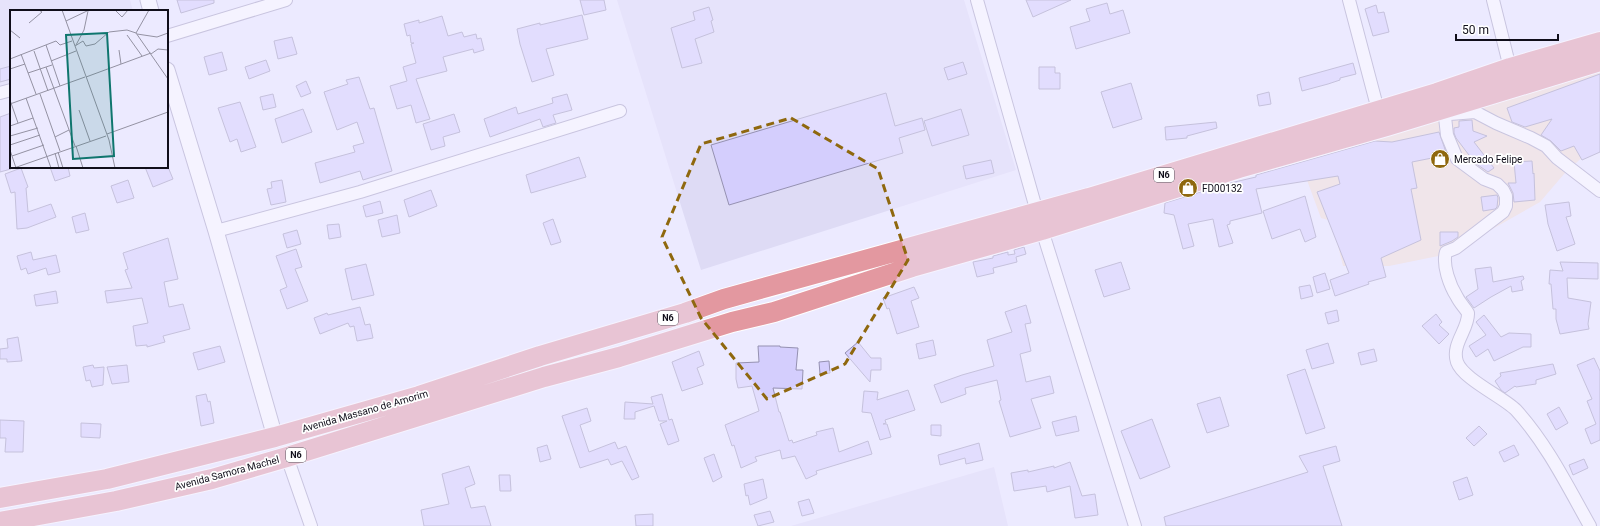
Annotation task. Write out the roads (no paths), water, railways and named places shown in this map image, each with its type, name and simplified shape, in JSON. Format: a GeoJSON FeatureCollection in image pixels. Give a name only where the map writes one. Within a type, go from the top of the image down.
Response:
{"type":"FeatureCollection","features":[{"type":"Feature","properties":{"kind":"highway","name":"N6"},"geometry":{"type":"LineString","coordinates":[[620,357],[732,322],[774,312],[912,268],[1040,221],[1089,198],[1437,93],[1510,68],[1600,42]]}},
{"type":"Feature","properties":{"kind":"highway","name":"N6"},"geometry":{"type":"LineString","coordinates":[[1040,221],[1445,111],[1600,61]]}},
{"type":"Feature","properties":{"kind":"highway","name":"Avenida Massano de Amorim"},"geometry":{"type":"LineString","coordinates":[[0,498],[107,479],[275,437],[419,396],[540,356],[611,336],[724,299],[1040,221]]}},
{"type":"Feature","properties":{"kind":"highway"},"geometry":{"type":"LineString","coordinates":[[611,336],[620,357]]}},
{"type":"Feature","properties":{"kind":"highway","name":"Avenida Samora Machel"},"geometry":{"type":"LineString","coordinates":[[0,522],[116,501],[212,479],[544,377],[620,357]]}},
{"type":"Feature","properties":{"kind":"street"},"geometry":{"type":"LineString","coordinates":[[148,0],[151,10]]}},
{"type":"Feature","properties":{"kind":"street"},"geometry":{"type":"LineString","coordinates":[[168,36],[286,0]]}},
{"type":"Feature","properties":{"kind":"street"},"geometry":{"type":"LineString","coordinates":[[977,0],[1040,221],[1135,526]]}},
{"type":"Feature","properties":{"kind":"street"},"geometry":{"type":"LineString","coordinates":[[1349,0],[1378,110]]}},
{"type":"Feature","properties":{"kind":"street"},"geometry":{"type":"LineString","coordinates":[[1493,0],[1510,68]]}},
{"type":"Feature","properties":{"kind":"street"},"geometry":{"type":"LineString","coordinates":[[168,73],[216,231],[275,437]]}},
{"type":"Feature","properties":{"kind":"street"},"geometry":{"type":"LineString","coordinates":[[0,93],[10,90]]}},
{"type":"Feature","properties":{"kind":"street"},"geometry":{"type":"LineString","coordinates":[[216,231],[360,192],[620,111]]}},
{"type":"Feature","properties":{"kind":"street"},"geometry":{"type":"LineString","coordinates":[[1590,526],[1555,464],[1537,436],[1515,409],[1483,387],[1460,368],[1456,361],[1456,349],[1468,320],[1468,313],[1456,297],[1444,267],[1444,258],[1446,252],[1456,248],[1502,212],[1506,206],[1506,196],[1497,184],[1484,179],[1457,158],[1447,135],[1445,111],[1475,112],[1531,138],[1546,146],[1557,158],[1600,191]]}},
{"type":"Feature","properties":{"kind":"street"},"geometry":{"type":"LineString","coordinates":[[287,457],[311,526]]}},
{"type":"Feature","properties":{"kind":"place","name":"Mercado Felipe"},"geometry":{"type":"Point","coordinates":[1440,159]}},
{"type":"Feature","properties":{"kind":"place","name":"FD00132"},"geometry":{"type":"Point","coordinates":[1188,188]}}]}
